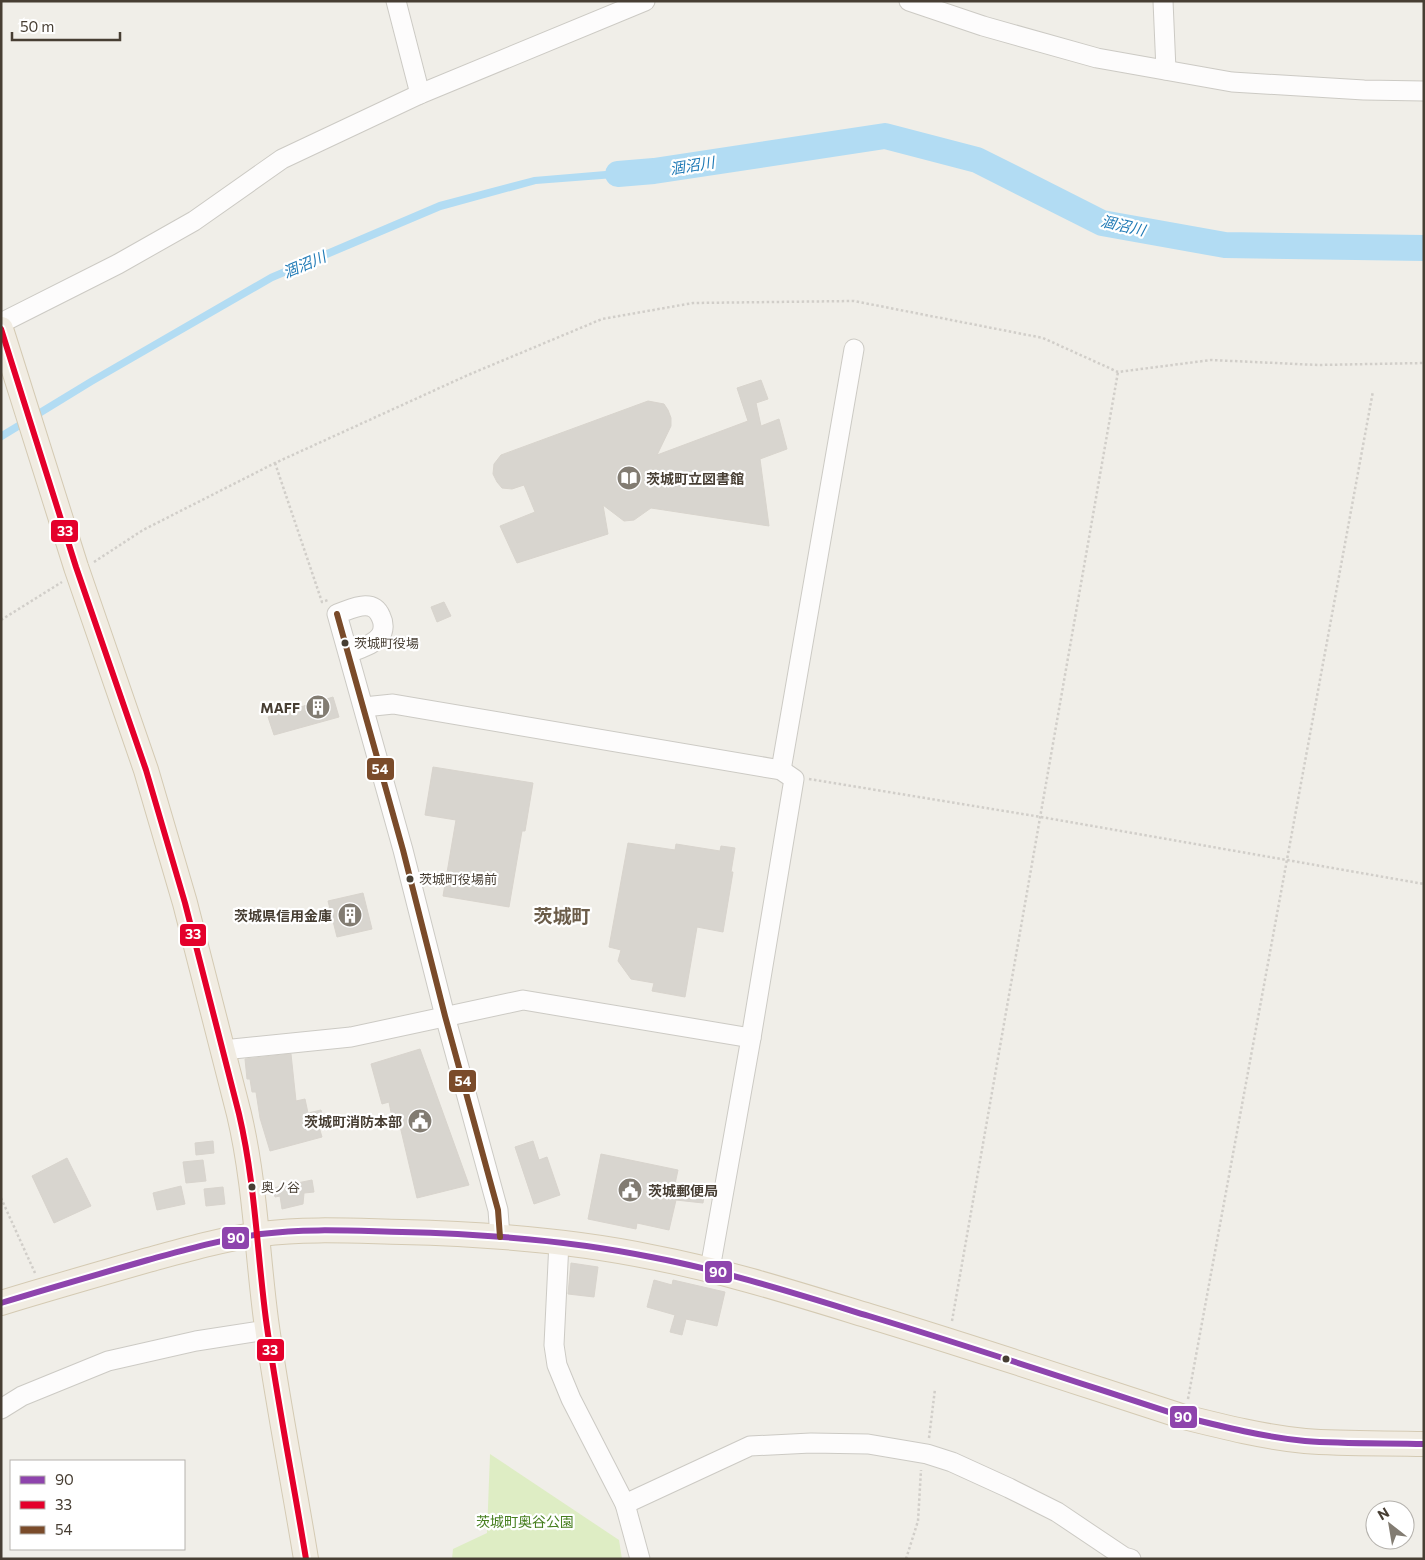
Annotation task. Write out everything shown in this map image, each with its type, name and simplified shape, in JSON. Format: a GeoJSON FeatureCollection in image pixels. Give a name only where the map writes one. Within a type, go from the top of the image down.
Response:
{"type":"FeatureCollection","features":[{"type":"Feature","properties":{"kind":"main road"},"geometry":{"type":"LineString","coordinates":[[3,332],[77,570],[146,770],[184,903],[245,1138],[268,1330],[306,1559]]}},
{"type":"Feature","properties":{"kind":"main road"},"geometry":{"type":"LineString","coordinates":[[1,1303],[185,1250],[258,1234],[326,1230],[500,1236],[559,1242],[650,1256],[710,1269],[778,1287],[948,1340],[1184,1418],[1249,1433],[1306,1441],[1424,1444]]}},
{"type":"Feature","properties":{"kind":"street"},"geometry":{"type":"LineString","coordinates":[[396,1],[420,94]]}},
{"type":"Feature","properties":{"kind":"street"},"geometry":{"type":"LineString","coordinates":[[909,1],[952,7],[1097,58],[1232,82],[1364,90],[1424,91]]}},
{"type":"Feature","properties":{"kind":"street"},"geometry":{"type":"LineString","coordinates":[[1163,1],[1166,70]]}},
{"type":"Feature","properties":{"kind":"street"},"geometry":{"type":"LineString","coordinates":[[3,332],[194,220],[282,159],[420,94],[637,3]]}},
{"type":"Feature","properties":{"kind":"street"},"geometry":{"type":"LineString","coordinates":[[710,1269],[751,1038],[787,775],[854,349]]}},
{"type":"Feature","properties":{"kind":"street"},"geometry":{"type":"LineString","coordinates":[[348,653],[374,642],[380,636],[383,628],[382,619],[372,606],[363,605],[337,614],[348,653],[364,707],[498,1210],[500,1236]]}},
{"type":"Feature","properties":{"kind":"street"},"geometry":{"type":"LineString","coordinates":[[364,707],[393,704],[787,775]]}},
{"type":"Feature","properties":{"kind":"street"},"geometry":{"type":"LineString","coordinates":[[223,1050],[351,1037],[523,1000],[751,1038]]}},
{"type":"Feature","properties":{"kind":"street"},"geometry":{"type":"LineString","coordinates":[[559,1242],[554,1345],[557,1366],[625,1504],[640,1559]]}},
{"type":"Feature","properties":{"kind":"street"},"geometry":{"type":"LineString","coordinates":[[1,1408],[22,1396],[108,1361],[196,1341],[268,1330]]}},
{"type":"Feature","properties":{"kind":"street"},"geometry":{"type":"LineString","coordinates":[[625,1504],[750,1446],[811,1443],[868,1444],[924,1454],[952,1462],[1057,1512],[1124,1557],[1131,1559]]}},
{"type":"Feature","properties":{"kind":"path"},"geometry":{"type":"LineString","coordinates":[[1,620],[77,570],[143,530],[275,463],[468,375],[602,319],[693,303],[854,301],[1043,338],[1118,372],[1211,360],[1318,365],[1424,363]]}},
{"type":"Feature","properties":{"kind":"path"},"geometry":{"type":"LineString","coordinates":[[948,1340],[1118,372]]}},
{"type":"Feature","properties":{"kind":"path"},"geometry":{"type":"LineString","coordinates":[[1184,1418],[1192,1385],[1373,391]]}},
{"type":"Feature","properties":{"kind":"path"},"geometry":{"type":"LineString","coordinates":[[275,463],[322,602],[332,598],[337,614]]}},
{"type":"Feature","properties":{"kind":"path"},"geometry":{"type":"LineString","coordinates":[[787,775],[1424,884]]}},
{"type":"Feature","properties":{"kind":"path"},"geometry":{"type":"LineString","coordinates":[[1,1198],[43,1290]]}},
{"type":"Feature","properties":{"kind":"path"},"geometry":{"type":"LineString","coordinates":[[906,1559],[918,1521],[924,1454],[935,1389]]}},
{"type":"Feature","properties":{"kind":"green space","name":"茨城町奥谷公園"},"geometry":{"type":"Polygon","coordinates":[[[490,1454],[619,1540],[622,1559],[452,1559],[453,1549],[487,1533],[490,1454]]]}},
{"type":"Feature","properties":{"kind":"water"},"geometry":{"type":"Polygon","coordinates":[[[653,167],[654,175],[536,184],[441,210],[273,281],[94,384],[1,441],[1,432],[270,274],[439,202],[534,177],[653,167]]]}},
{"type":"Feature","properties":{"kind":"building","name":"茨城町立図書館"},"geometry":{"type":"Polygon","coordinates":[[[761,380],[768,399],[756,403],[761,426],[779,419],[787,449],[760,459],[769,526],[651,508],[634,520],[624,521],[603,505],[608,534],[517,563],[500,526],[535,512],[524,485],[512,489],[502,488],[497,482],[493,474],[494,464],[501,455],[648,401],[664,404],[671,418],[671,426],[657,455],[748,421],[737,388],[761,380]]]}},
{"type":"Feature","properties":{"kind":"building"},"geometry":{"type":"Polygon","coordinates":[[[444,602],[451,616],[437,622],[431,607],[444,602]]]}},
{"type":"Feature","properties":{"kind":"building","name":"MAFF"},"geometry":{"type":"Polygon","coordinates":[[[333,697],[339,717],[274,735],[268,717],[333,697]]]}},
{"type":"Feature","properties":{"kind":"building"},"geometry":{"type":"Polygon","coordinates":[[[433,767],[533,783],[525,831],[522,831],[509,907],[443,896],[456,820],[425,815],[433,767]]]}},
{"type":"Feature","properties":{"kind":"building"},"geometry":{"type":"Polygon","coordinates":[[[628,843],[675,850],[676,844],[720,851],[721,846],[735,848],[723,932],[697,927],[685,997],[652,991],[654,983],[631,979],[618,961],[621,950],[609,947],[628,843]]]}},
{"type":"Feature","properties":{"kind":"building","name":"茨城県信用金庫"},"geometry":{"type":"Polygon","coordinates":[[[363,893],[372,929],[337,937],[328,901],[363,893]]]}},
{"type":"Feature","properties":{"kind":"building","name":"茨城町消防本部"},"geometry":{"type":"Polygon","coordinates":[[[420,1049],[469,1185],[417,1198],[400,1126],[394,1128],[389,1102],[382,1104],[371,1064],[420,1049]]]}},
{"type":"Feature","properties":{"kind":"building"},"geometry":{"type":"Polygon","coordinates":[[[291,1054],[296,1101],[305,1099],[308,1113],[321,1110],[325,1126],[319,1127],[322,1137],[270,1151],[260,1118],[256,1092],[252,1092],[250,1079],[247,1079],[245,1059],[291,1054]]]}},
{"type":"Feature","properties":{"kind":"building"},"geometry":{"type":"Polygon","coordinates":[[[213,1141],[214,1153],[196,1155],[195,1143],[213,1141]]]}},
{"type":"Feature","properties":{"kind":"building"},"geometry":{"type":"Polygon","coordinates":[[[533,1141],[539,1160],[547,1157],[560,1195],[534,1204],[515,1147],[533,1141]]]}},
{"type":"Feature","properties":{"kind":"building"},"geometry":{"type":"Polygon","coordinates":[[[601,1154],[678,1170],[675,1184],[705,1188],[703,1203],[676,1200],[669,1230],[637,1223],[636,1229],[588,1219],[601,1154]]]}},
{"type":"Feature","properties":{"kind":"building"},"geometry":{"type":"Polygon","coordinates":[[[67,1158],[91,1206],[54,1223],[32,1176],[67,1158]]]}},
{"type":"Feature","properties":{"kind":"building"},"geometry":{"type":"Polygon","coordinates":[[[203,1160],[206,1181],[186,1183],[183,1162],[203,1160]]]}},
{"type":"Feature","properties":{"kind":"building"},"geometry":{"type":"Polygon","coordinates":[[[312,1180],[314,1192],[304,1193],[303,1204],[282,1209],[280,1196],[275,1197],[273,1188],[312,1180]]]}},
{"type":"Feature","properties":{"kind":"building"},"geometry":{"type":"Polygon","coordinates":[[[181,1186],[185,1204],[157,1210],[153,1193],[181,1186]]]}},
{"type":"Feature","properties":{"kind":"building"},"geometry":{"type":"Polygon","coordinates":[[[223,1187],[225,1204],[206,1206],[204,1189],[223,1187]]]}},
{"type":"Feature","properties":{"kind":"building"},"geometry":{"type":"Polygon","coordinates":[[[571,1263],[598,1267],[594,1297],[568,1294],[571,1263]]]}},
{"type":"Feature","properties":{"kind":"building"},"geometry":{"type":"Polygon","coordinates":[[[654,1280],[672,1285],[673,1280],[725,1292],[717,1326],[686,1319],[682,1335],[670,1332],[675,1315],[647,1307],[654,1280]]]}},
{"type":"Feature","properties":{"kind":"waterway","name":"涸沼川"},"geometry":{"type":"LineString","coordinates":[[618,174],[654,171],[885,136],[977,160],[1102,223],[1225,245],[1424,248]]}},
{"type":"Feature","properties":{"kind":"transit line","name":"33"},"geometry":{"type":"LineString","coordinates":[[1,329],[76,567],[146,770],[185,903],[239,1114],[249,1165],[270,1350],[306,1559]]}},
{"type":"Feature","properties":{"kind":"transit line","name":"54"},"geometry":{"type":"LineString","coordinates":[[337,614],[403,850],[445,1016],[498,1210],[500,1237]]}},
{"type":"Feature","properties":{"kind":"transit line","name":"90"},"geometry":{"type":"LineString","coordinates":[[1,1303],[176,1252],[261,1234],[314,1230],[433,1233],[558,1242],[620,1251],[734,1276],[909,1328],[1184,1417],[1229,1428],[1305,1441],[1424,1444]]}},
{"type":"Feature","properties":{"kind":"place","name":"茨城町立図書館"},"geometry":{"type":"Point","coordinates":[629,478]}},
{"type":"Feature","properties":{"kind":"place","name":"茨城町役場"},"geometry":{"type":"Point","coordinates":[345,643]}},
{"type":"Feature","properties":{"kind":"place","name":"MAFF"},"geometry":{"type":"Point","coordinates":[318,707]}},
{"type":"Feature","properties":{"kind":"place","name":"茨城町役場前"},"geometry":{"type":"Point","coordinates":[410,879]}},
{"type":"Feature","properties":{"kind":"place","name":"茨城県信用金庫"},"geometry":{"type":"Point","coordinates":[350,915]}},
{"type":"Feature","properties":{"kind":"place","name":"茨城町消防本部"},"geometry":{"type":"Point","coordinates":[420,1121]}},
{"type":"Feature","properties":{"kind":"place","name":"奥ノ谷"},"geometry":{"type":"Point","coordinates":[252,1187]}},
{"type":"Feature","properties":{"kind":"place","name":"茨城郵便局"},"geometry":{"type":"Point","coordinates":[630,1190]}},
{"type":"Feature","properties":{"kind":"district","name":"茨城町"},"geometry":{"type":"Point","coordinates":[562,915]}}]}
